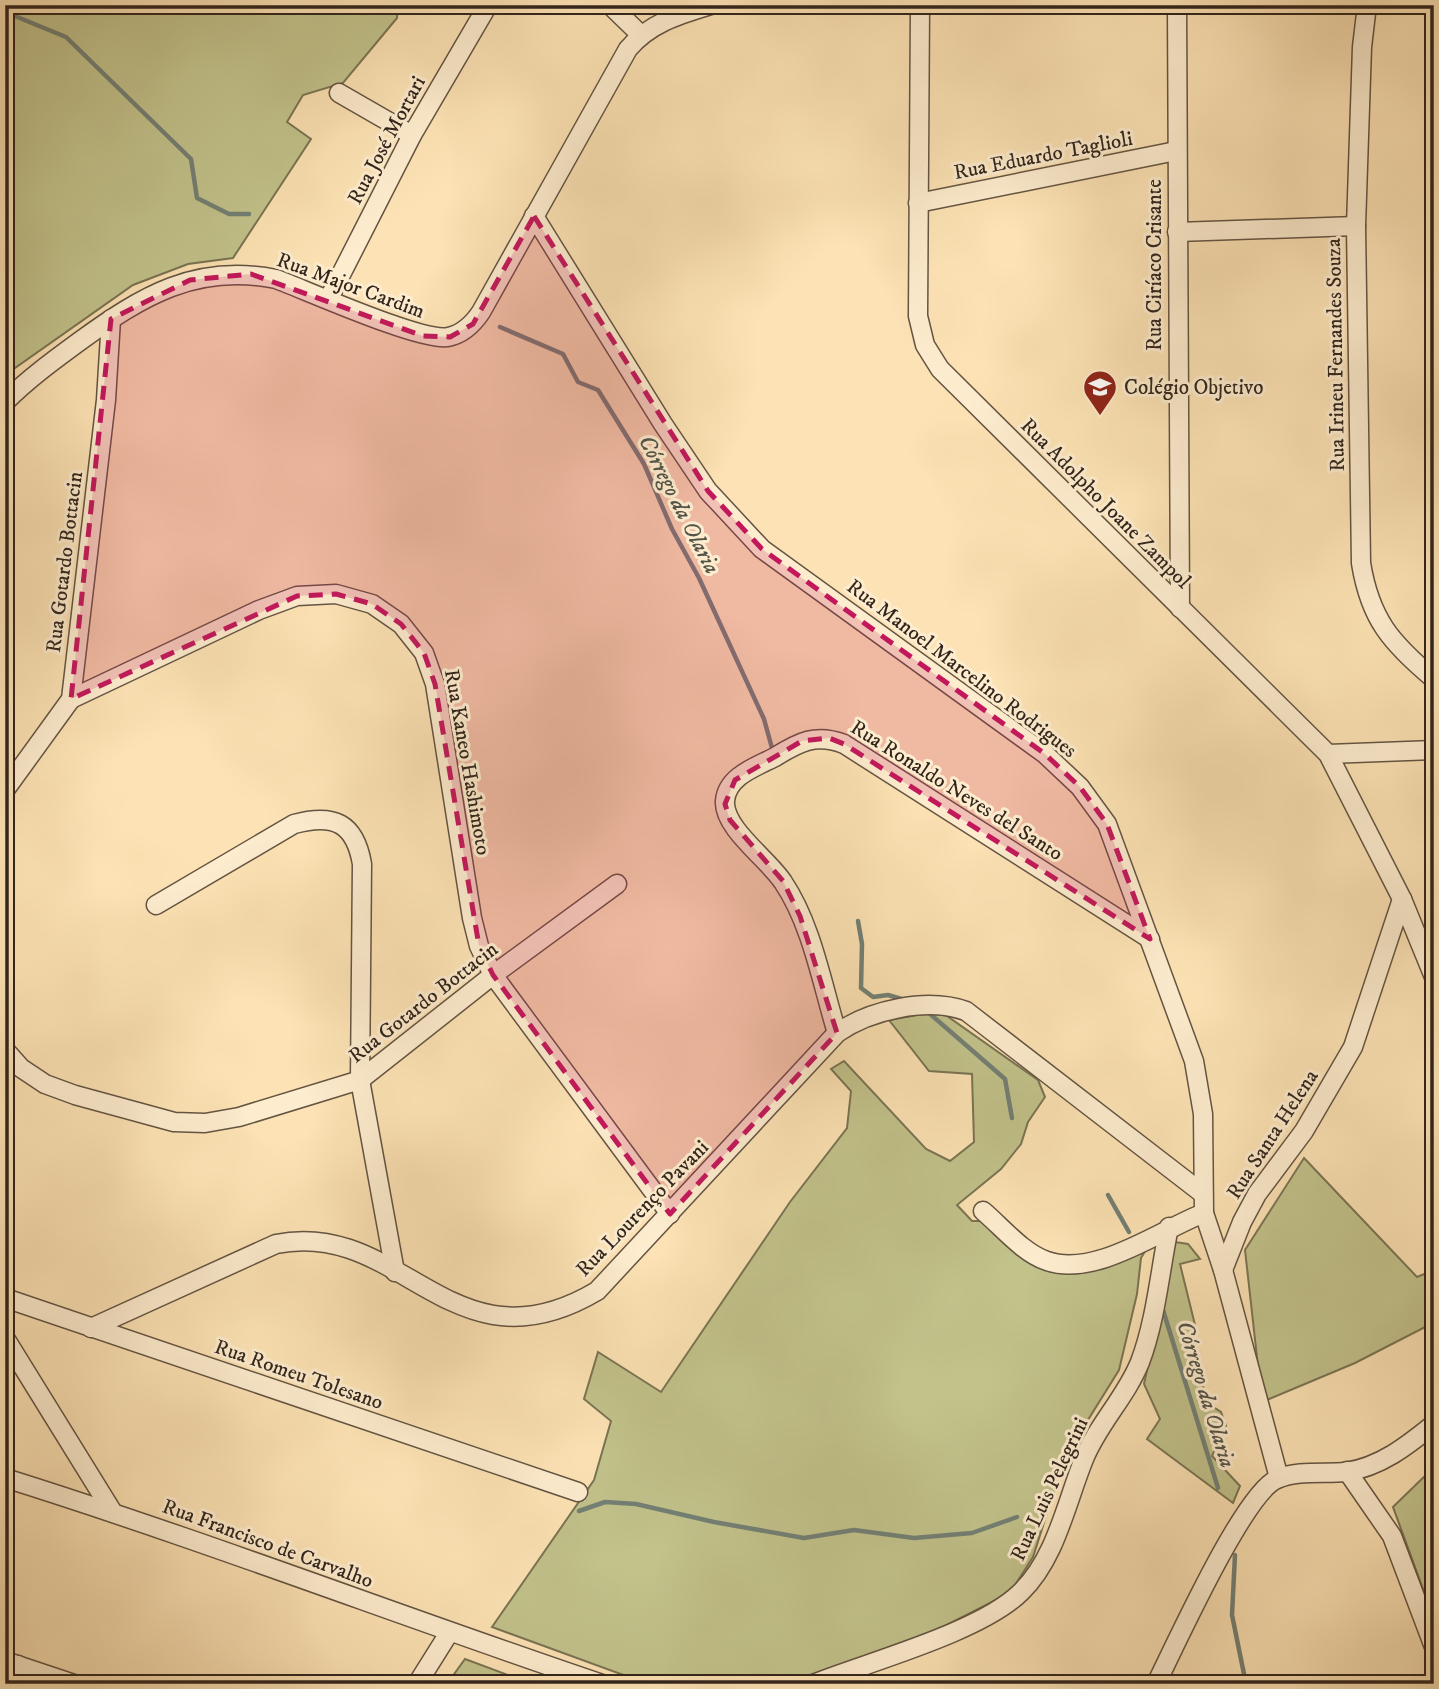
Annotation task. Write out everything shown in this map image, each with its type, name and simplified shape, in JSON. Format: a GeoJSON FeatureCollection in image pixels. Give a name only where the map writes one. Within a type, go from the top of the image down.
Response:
{"type":"FeatureCollection","features":[{"type":"Feature","properties":{"kind":"street","name":"Rua José Mortari"},"geometry":{"type":"LineString","coordinates":[[328,298],[412,135],[488,5]]}},
{"type":"Feature","properties":{"kind":"street"},"geometry":{"type":"LineString","coordinates":[[610,5],[640,34]]}},
{"type":"Feature","properties":{"kind":"street","name":"Rua Major Cardim"},"geometry":{"type":"LineString","coordinates":[[5,402],[36,374],[110,319],[165,288],[220,274],[251,274],[276,279],[423,336],[450,337],[462,332],[477,318],[618,63],[640,34],[655,24],[711,5]]}},
{"type":"Feature","properties":{"kind":"street","name":"Rua Adolpho Joane Zampol"},"geometry":{"type":"LineString","coordinates":[[920,5],[918,316],[925,345],[935,361],[1328,754],[1402,899],[1434,977]]}},
{"type":"Feature","properties":{"kind":"street","name":"Rua Ciríaco Crisante"},"geometry":{"type":"LineString","coordinates":[[1177,5],[1180,608]]}},
{"type":"Feature","properties":{"kind":"street","name":"Rua Irineu Fernandes Souza"},"geometry":{"type":"LineString","coordinates":[[1367,5],[1362,47],[1356,226],[1361,563],[1366,594],[1380,625],[1411,660],[1434,679]]}},
{"type":"Feature","properties":{"kind":"street"},"geometry":{"type":"LineString","coordinates":[[339,93],[412,135]]}},
{"type":"Feature","properties":{"kind":"street","name":"Rua Eduardo Taglioli"},"geometry":{"type":"LineString","coordinates":[[918,203],[1176,151]]}},
{"type":"Feature","properties":{"kind":"street","name":"Rua Manoel Marcelino Rodrigues"},"geometry":{"type":"LineString","coordinates":[[534,216],[663,424],[708,491],[762,549],[1045,754],[1080,787],[1107,824],[1201,1087],[1204,1213],[1223,1270]]}},
{"type":"Feature","properties":{"kind":"street"},"geometry":{"type":"LineString","coordinates":[[1177,232],[1356,226]]}},
{"type":"Feature","properties":{"kind":"street","name":"Rua Gotardo Bottacin"},"geometry":{"type":"LineString","coordinates":[[5,790],[71,699],[106,400],[110,319]]}},
{"type":"Feature","properties":{"kind":"street","name":"Rua Kaneo Hashimoto"},"geometry":{"type":"LineString","coordinates":[[71,699],[259,610],[297,596],[336,594],[372,604],[401,624],[424,653],[435,684],[472,918],[480,946],[493,975],[670,1214]]}},
{"type":"Feature","properties":{"kind":"street","name":"Rua Ronaldo Neves del Santo"},"geometry":{"type":"LineString","coordinates":[[837,1033],[800,916],[789,893],[783,881],[730,820],[725,804],[727,791],[734,780],[802,741],[829,738],[844,744],[1150,939]]}},
{"type":"Feature","properties":{"kind":"street"},"geometry":{"type":"LineString","coordinates":[[1328,754],[1434,750]]}},
{"type":"Feature","properties":{"kind":"street"},"geometry":{"type":"LineString","coordinates":[[156,905],[294,824],[310,819],[330,820],[349,828],[358,843],[362,864],[360,1080],[395,1272]]}},
{"type":"Feature","properties":{"kind":"street","name":"Rua Gotardo Bottacin"},"geometry":{"type":"LineString","coordinates":[[5,1050],[21,1069],[45,1084],[174,1122],[205,1123],[239,1117],[360,1080],[493,975],[617,884]]}},
{"type":"Feature","properties":{"kind":"street","name":"Rua Santa Helena"},"geometry":{"type":"LineString","coordinates":[[1223,1270],[1241,1223],[1257,1194],[1304,1131],[1353,1047],[1402,899]]}},
{"type":"Feature","properties":{"kind":"street","name":"Rua Lourenço Pavani"},"geometry":{"type":"LineString","coordinates":[[91,1328],[276,1244],[299,1239],[347,1247],[463,1308],[484,1315],[538,1317],[571,1307],[597,1292],[837,1033],[855,1021],[879,1011],[941,1005],[966,1010],[1202,1193]]}},
{"type":"Feature","properties":{"kind":"street"},"geometry":{"type":"LineString","coordinates":[[983,1211],[1030,1252],[1045,1261],[1063,1265],[1108,1258],[1169,1227],[1204,1213]]}},
{"type":"Feature","properties":{"kind":"street","name":"Rua Luis Pelegrini"},"geometry":{"type":"LineString","coordinates":[[813,1684],[964,1627],[996,1611],[1021,1593],[1041,1569],[1086,1455],[1141,1360],[1169,1227]]}},
{"type":"Feature","properties":{"kind":"street"},"geometry":{"type":"LineString","coordinates":[[1223,1270],[1279,1478]]}},
{"type":"Feature","properties":{"kind":"street","name":"Rua Romeu Tolesano"},"geometry":{"type":"LineString","coordinates":[[5,1298],[578,1492]]}},
{"type":"Feature","properties":{"kind":"street"},"geometry":{"type":"LineString","coordinates":[[5,1338],[112,1511]]}},
{"type":"Feature","properties":{"kind":"street"},"geometry":{"type":"LineString","coordinates":[[1156,1684],[1246,1509],[1266,1485],[1279,1478],[1347,1471],[1385,1459],[1434,1424]]}},
{"type":"Feature","properties":{"kind":"street"},"geometry":{"type":"LineString","coordinates":[[1347,1471],[1392,1536],[1434,1647]]}},
{"type":"Feature","properties":{"kind":"street","name":"Rua Francisco de Carvalho"},"geometry":{"type":"LineString","coordinates":[[5,1478],[112,1511],[449,1633],[602,1684]]}},
{"type":"Feature","properties":{"kind":"street"},"geometry":{"type":"LineString","coordinates":[[417,1684],[449,1633]]}},
{"type":"Feature","properties":{"kind":"street"},"geometry":{"type":"LineString","coordinates":[[9,1684],[12,1663],[74,1684]]}},
{"type":"Feature","properties":{"kind":"highlighted area"},"geometry":{"type":"Polygon","coordinates":[[[534,216],[708,491],[762,549],[1045,754],[1080,787],[1107,824],[1150,939],[844,744],[829,738],[802,741],[735,780],[725,804],[730,820],[783,881],[800,916],[837,1033],[670,1214],[493,975],[479,946],[435,684],[424,653],[401,624],[372,604],[336,594],[297,596],[71,699],[111,319],[190,280],[251,274],[423,336],[450,337],[473,324],[534,216]]]}},
{"type":"Feature","properties":{"kind":"green space"},"geometry":{"type":"Polygon","coordinates":[[[5,5],[398,5],[397,18],[343,83],[303,95],[287,122],[311,139],[233,258],[188,264],[133,285],[5,375],[5,5]]]}},
{"type":"Feature","properties":{"kind":"green space"},"geometry":{"type":"Polygon","coordinates":[[[940,1011],[1038,1080],[1045,1097],[1028,1122],[1021,1144],[1001,1169],[957,1205],[972,1221],[988,1221],[1046,1268],[1151,1241],[1141,1258],[1137,1294],[1119,1370],[1065,1457],[1033,1557],[1010,1593],[921,1638],[788,1684],[648,1684],[492,1627],[594,1480],[611,1421],[584,1399],[598,1352],[661,1392],[790,1202],[847,1128],[851,1091],[831,1069],[844,1061],[926,1149],[950,1161],[974,1142],[972,1074],[929,1071],[889,1020],[940,1011]]]}},
{"type":"Feature","properties":{"kind":"green space"},"geometry":{"type":"Polygon","coordinates":[[[1304,1158],[1417,1277],[1434,1270],[1434,1330],[1429,1325],[1355,1363],[1262,1402],[1245,1250],[1304,1158]]]}},
{"type":"Feature","properties":{"kind":"green space"},"geometry":{"type":"Polygon","coordinates":[[[1175,1242],[1188,1244],[1200,1259],[1180,1264],[1196,1329],[1192,1339],[1207,1403],[1221,1412],[1226,1426],[1212,1456],[1240,1486],[1233,1503],[1147,1439],[1160,1419],[1144,1384],[1175,1242]]]}},
{"type":"Feature","properties":{"kind":"green space"},"geometry":{"type":"Polygon","coordinates":[[[1434,1467],[1434,1619],[1393,1507],[1434,1467]]]}},
{"type":"Feature","properties":{"kind":"green space"},"geometry":{"type":"Polygon","coordinates":[[[465,1659],[532,1684],[447,1684],[465,1659]]]}},
{"type":"Feature","properties":{"kind":"waterway","name":"Córrego da Olaria"},"geometry":{"type":"LineString","coordinates":[[5,12],[66,37],[191,159],[197,198],[229,214],[249,214]]}},
{"type":"Feature","properties":{"kind":"waterway","name":"Córrego da Olaria"},"geometry":{"type":"LineString","coordinates":[[500,327],[563,354],[578,382],[598,390],[644,464],[672,529],[699,578],[764,719],[772,748]]}},
{"type":"Feature","properties":{"kind":"waterway","name":"Córrego da Olaria"},"geometry":{"type":"LineString","coordinates":[[858,921],[862,944],[861,988],[873,997],[888,995],[905,1000]]}},
{"type":"Feature","properties":{"kind":"waterway","name":"Córrego da Olaria"},"geometry":{"type":"LineString","coordinates":[[929,1013],[1005,1079],[1012,1118]]}},
{"type":"Feature","properties":{"kind":"waterway","name":"Córrego da Olaria"},"geometry":{"type":"LineString","coordinates":[[1108,1195],[1129,1232]]}},
{"type":"Feature","properties":{"kind":"waterway","name":"Córrego da Olaria"},"geometry":{"type":"LineString","coordinates":[[1163,1310],[1218,1488]]}},
{"type":"Feature","properties":{"kind":"waterway"},"geometry":{"type":"LineString","coordinates":[[579,1511],[605,1502],[636,1504],[714,1522],[804,1538],[854,1530],[914,1538],[972,1533],[1017,1517]]}},
{"type":"Feature","properties":{"kind":"waterway","name":"Córrego da Olaria"},"geometry":{"type":"LineString","coordinates":[[1235,1555],[1232,1615],[1246,1684]]}},
{"type":"Feature","properties":{"kind":"place","name":"Colégio Objetivo"},"geometry":{"type":"Point","coordinates":[1100,417]}}]}
